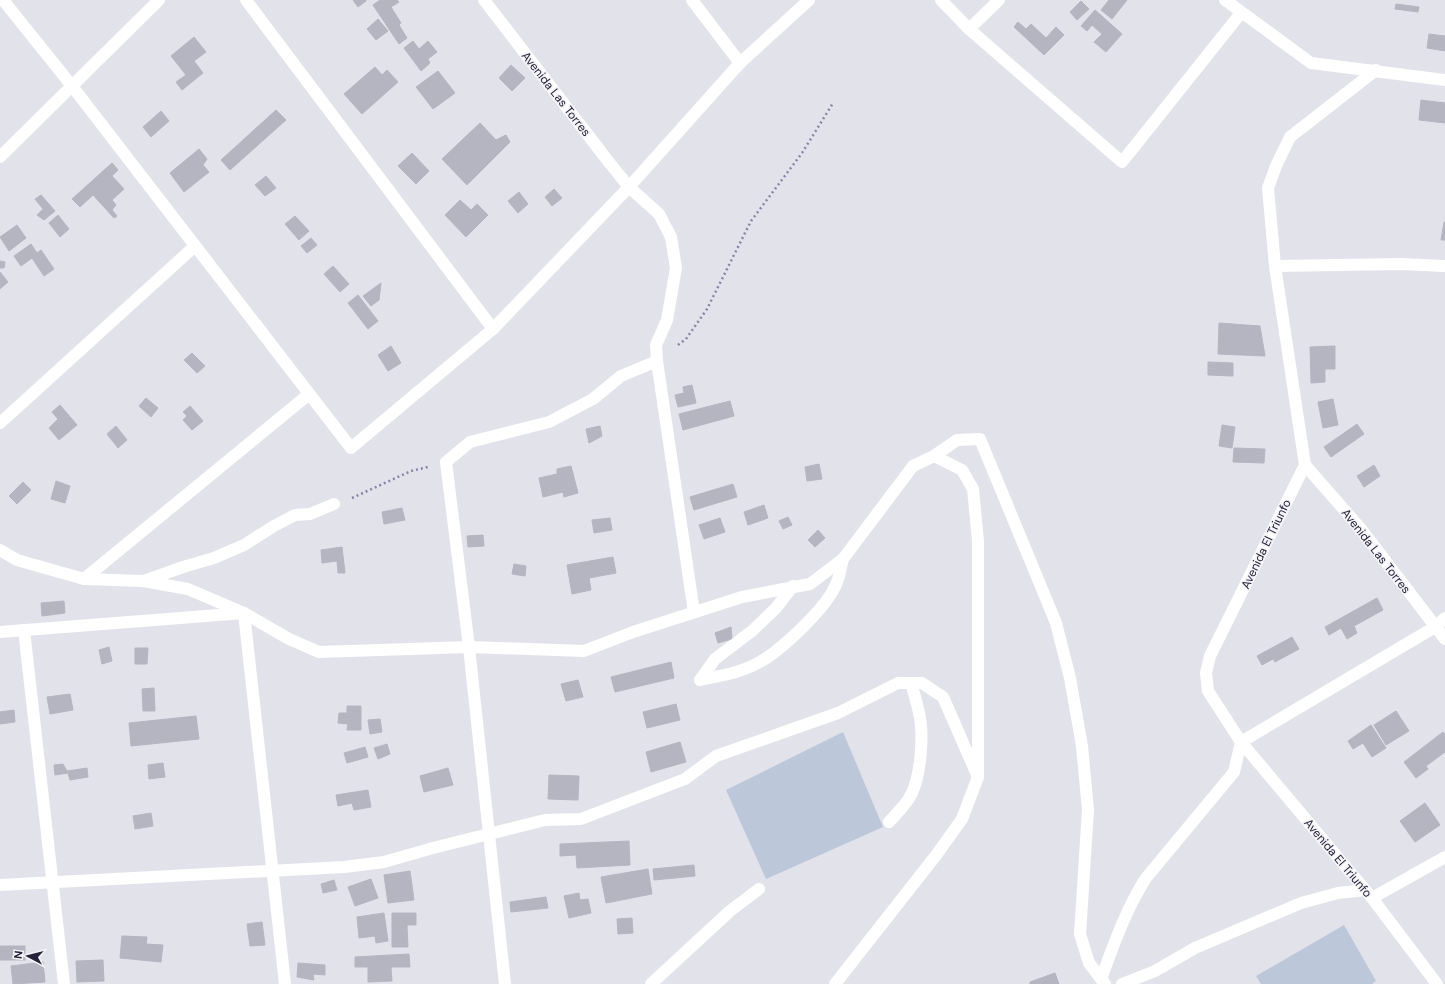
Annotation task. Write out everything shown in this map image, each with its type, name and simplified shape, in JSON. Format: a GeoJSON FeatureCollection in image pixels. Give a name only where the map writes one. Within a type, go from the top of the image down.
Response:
{"type":"FeatureCollection","features":[{"type":"Feature","properties":{"kind":"street"},"geometry":{"type":"LineString","coordinates":[[3,0],[72,86],[308,395],[351,448],[493,329],[629,187],[740,63],[809,0]]}},
{"type":"Feature","properties":{"kind":"street"},"geometry":{"type":"LineString","coordinates":[[0,157],[159,0]]}},
{"type":"Feature","properties":{"kind":"street"},"geometry":{"type":"LineString","coordinates":[[246,0],[493,329]]}},
{"type":"Feature","properties":{"kind":"street","name":"Avenida Las Torres"},"geometry":{"type":"LineString","coordinates":[[484,0],[629,187],[659,214],[671,237],[676,268],[667,320],[656,345],[657,361],[694,612]]}},
{"type":"Feature","properties":{"kind":"street"},"geometry":{"type":"LineString","coordinates":[[692,0],[740,63]]}},
{"type":"Feature","properties":{"kind":"street"},"geometry":{"type":"LineString","coordinates":[[941,0],[969,29],[1122,162],[1241,13]]}},
{"type":"Feature","properties":{"kind":"street"},"geometry":{"type":"LineString","coordinates":[[969,29],[999,0]]}},
{"type":"Feature","properties":{"kind":"street"},"geometry":{"type":"LineString","coordinates":[[1225,0],[1311,63],[1376,70],[1445,80]]}},
{"type":"Feature","properties":{"kind":"street"},"geometry":{"type":"LineString","coordinates":[[1305,465],[1275,266],[1268,188],[1276,166],[1290,137],[1376,70]]}},
{"type":"Feature","properties":{"kind":"street"},"geometry":{"type":"LineString","coordinates":[[0,423],[195,246]]}},
{"type":"Feature","properties":{"kind":"street"},"geometry":{"type":"LineString","coordinates":[[1275,266],[1401,264],[1445,266]]}},
{"type":"Feature","properties":{"kind":"street"},"geometry":{"type":"LineString","coordinates":[[505,984],[469,647],[446,462],[470,442],[549,422],[593,399],[621,376],[657,361]]}},
{"type":"Feature","properties":{"kind":"street"},"geometry":{"type":"LineString","coordinates":[[84,579],[308,395]]}},
{"type":"Feature","properties":{"kind":"street"},"geometry":{"type":"LineString","coordinates":[[0,550],[17,560],[84,579],[143,581],[188,589],[244,613],[289,639],[319,652],[469,647],[584,650],[633,632],[742,597],[810,584],[843,559],[913,466],[934,456],[957,440],[980,439],[1056,623],[1070,678],[1082,746],[1088,810],[1080,934],[1089,963],[1103,981]]}},
{"type":"Feature","properties":{"kind":"street"},"geometry":{"type":"LineString","coordinates":[[835,984],[937,854],[962,819],[978,777],[978,541],[973,489],[962,470],[934,456]]}},
{"type":"Feature","properties":{"kind":"street","name":"Avenida Las Torres"},"geometry":{"type":"LineString","coordinates":[[1305,465],[1361,530],[1445,639]]}},
{"type":"Feature","properties":{"kind":"street","name":"Avenida El Triunfo"},"geometry":{"type":"LineString","coordinates":[[1305,465],[1210,656],[1206,673],[1208,691],[1241,742],[1368,894],[1437,984]]}},
{"type":"Feature","properties":{"kind":"street"},"geometry":{"type":"LineString","coordinates":[[143,581],[214,558],[244,545],[295,515],[310,514],[334,504]]}},
{"type":"Feature","properties":{"kind":"street"},"geometry":{"type":"LineString","coordinates":[[794,586],[776,608],[752,631],[715,659],[700,680],[726,675],[756,664],[786,642],[818,612],[837,583],[843,559]]}},
{"type":"Feature","properties":{"kind":"street"},"geometry":{"type":"LineString","coordinates":[[0,632],[244,613]]}},
{"type":"Feature","properties":{"kind":"street"},"geometry":{"type":"LineString","coordinates":[[244,613],[285,984]]}},
{"type":"Feature","properties":{"kind":"street"},"geometry":{"type":"LineString","coordinates":[[1103,981],[1124,918],[1134,896],[1146,878],[1234,772],[1241,742],[1435,627],[1445,618]]}},
{"type":"Feature","properties":{"kind":"street"},"geometry":{"type":"LineString","coordinates":[[24,630],[64,984]]}},
{"type":"Feature","properties":{"kind":"street"},"geometry":{"type":"LineString","coordinates":[[0,885],[81,882],[344,867],[384,862],[545,820],[581,819],[685,779],[716,756],[838,713],[898,683],[922,683],[943,697],[978,777]]}},
{"type":"Feature","properties":{"kind":"street"},"geometry":{"type":"LineString","coordinates":[[888,822],[901,808],[912,792],[919,767],[921,744],[920,714],[911,683]]}},
{"type":"Feature","properties":{"kind":"street"},"geometry":{"type":"LineString","coordinates":[[1122,984],[1154,971],[1195,948],[1301,903],[1338,893],[1368,894],[1445,857]]}},
{"type":"Feature","properties":{"kind":"street"},"geometry":{"type":"LineString","coordinates":[[651,984],[730,911],[759,889]]}},
{"type":"Feature","properties":{"kind":"path"},"geometry":{"type":"LineString","coordinates":[[657,361],[686,339],[706,309],[751,221],[802,153],[833,102]]}},
{"type":"Feature","properties":{"kind":"path"},"geometry":{"type":"LineString","coordinates":[[334,504],[368,492],[411,471],[446,462]]}},
{"type":"Feature","properties":{"kind":"shaded area"},"geometry":{"type":"Polygon","coordinates":[[[843,732],[883,827],[766,879],[726,790],[843,732]]]}},
{"type":"Feature","properties":{"kind":"shaded area"},"geometry":{"type":"Polygon","coordinates":[[[1344,925],[1376,981],[1372,984],[1261,984],[1256,976],[1344,925]]]}},
{"type":"Feature","properties":{"kind":"building"},"geometry":{"type":"Polygon","coordinates":[[[353,0],[366,0],[366,1],[358,7],[353,0]]]}},
{"type":"Feature","properties":{"kind":"building"},"geometry":{"type":"Polygon","coordinates":[[[380,0],[397,0],[399,2],[391,7],[401,23],[399,25],[407,38],[399,44],[373,5],[380,0]]]}},
{"type":"Feature","properties":{"kind":"building"},"geometry":{"type":"Polygon","coordinates":[[[1109,0],[1127,0],[1112,19],[1101,10],[1109,0]]]}},
{"type":"Feature","properties":{"kind":"building"},"geometry":{"type":"Polygon","coordinates":[[[1081,1],[1089,9],[1077,20],[1070,12],[1081,1]]]}},
{"type":"Feature","properties":{"kind":"building"},"geometry":{"type":"Polygon","coordinates":[[[1396,4],[1419,7],[1418,12],[1395,9],[1396,4]]]}},
{"type":"Feature","properties":{"kind":"building"},"geometry":{"type":"Polygon","coordinates":[[[1095,10],[1122,34],[1106,52],[1094,42],[1102,34],[1092,25],[1087,31],[1081,26],[1095,10]]]}},
{"type":"Feature","properties":{"kind":"building"},"geometry":{"type":"Polygon","coordinates":[[[378,19],[388,31],[376,40],[367,29],[378,19]]]}},
{"type":"Feature","properties":{"kind":"building"},"geometry":{"type":"Polygon","coordinates":[[[1018,22],[1026,29],[1031,24],[1046,38],[1056,27],[1064,35],[1044,55],[1014,27],[1018,22]]]}},
{"type":"Feature","properties":{"kind":"building"},"geometry":{"type":"Polygon","coordinates":[[[1429,34],[1445,36],[1445,51],[1427,48],[1429,34]]]}},
{"type":"Feature","properties":{"kind":"building"},"geometry":{"type":"Polygon","coordinates":[[[194,37],[206,52],[194,61],[203,73],[182,90],[176,82],[186,75],[171,56],[194,37]]]}},
{"type":"Feature","properties":{"kind":"building"},"geometry":{"type":"Polygon","coordinates":[[[413,41],[419,49],[428,41],[437,52],[428,59],[430,63],[421,71],[404,48],[413,41]]]}},
{"type":"Feature","properties":{"kind":"building"},"geometry":{"type":"Polygon","coordinates":[[[511,65],[525,78],[512,91],[499,78],[511,65]]]}},
{"type":"Feature","properties":{"kind":"building"},"geometry":{"type":"Polygon","coordinates":[[[375,67],[382,75],[387,70],[398,82],[362,114],[344,94],[375,67]]]}},
{"type":"Feature","properties":{"kind":"building"},"geometry":{"type":"Polygon","coordinates":[[[438,71],[455,93],[433,109],[416,87],[438,71]]]}},
{"type":"Feature","properties":{"kind":"building"},"geometry":{"type":"Polygon","coordinates":[[[1421,100],[1445,103],[1445,123],[1419,120],[1421,100]]]}},
{"type":"Feature","properties":{"kind":"building"},"geometry":{"type":"Polygon","coordinates":[[[276,110],[286,120],[230,170],[221,160],[276,110]]]}},
{"type":"Feature","properties":{"kind":"building"},"geometry":{"type":"Polygon","coordinates":[[[161,111],[169,121],[151,137],[143,127],[161,111]]]}},
{"type":"Feature","properties":{"kind":"building"},"geometry":{"type":"Polygon","coordinates":[[[480,123],[496,140],[506,135],[510,142],[467,185],[442,159],[480,123]]]}},
{"type":"Feature","properties":{"kind":"building"},"geometry":{"type":"Polygon","coordinates":[[[199,149],[207,159],[203,165],[209,172],[184,192],[170,173],[199,149]]]}},
{"type":"Feature","properties":{"kind":"building"},"geometry":{"type":"Polygon","coordinates":[[[412,153],[429,171],[416,184],[398,166],[412,153]]]}},
{"type":"Feature","properties":{"kind":"building"},"geometry":{"type":"Polygon","coordinates":[[[112,163],[118,170],[112,176],[124,189],[112,200],[116,205],[112,210],[117,216],[114,218],[93,195],[80,207],[72,199],[112,163]]]}},
{"type":"Feature","properties":{"kind":"building"},"geometry":{"type":"Polygon","coordinates":[[[266,176],[276,188],[265,196],[255,185],[266,176]]]}},
{"type":"Feature","properties":{"kind":"building"},"geometry":{"type":"Polygon","coordinates":[[[554,189],[562,198],[552,206],[545,197],[554,189]]]}},
{"type":"Feature","properties":{"kind":"building"},"geometry":{"type":"Polygon","coordinates":[[[519,192],[528,204],[518,213],[508,201],[519,192]]]}},
{"type":"Feature","properties":{"kind":"building"},"geometry":{"type":"Polygon","coordinates":[[[41,195],[55,211],[44,220],[37,215],[43,209],[35,199],[41,195]]]}},
{"type":"Feature","properties":{"kind":"building"},"geometry":{"type":"Polygon","coordinates":[[[460,200],[471,210],[477,204],[488,215],[466,237],[445,215],[460,200]]]}},
{"type":"Feature","properties":{"kind":"building"},"geometry":{"type":"Polygon","coordinates":[[[58,215],[69,229],[60,237],[49,223],[58,215]]]}},
{"type":"Feature","properties":{"kind":"building"},"geometry":{"type":"Polygon","coordinates":[[[295,216],[309,231],[299,240],[285,224],[295,216]]]}},
{"type":"Feature","properties":{"kind":"building"},"geometry":{"type":"Polygon","coordinates":[[[1444,222],[1445,240],[1441,240],[1444,222]]]}},
{"type":"Feature","properties":{"kind":"building"},"geometry":{"type":"Polygon","coordinates":[[[17,225],[26,238],[9,251],[0,237],[17,225]]]}},
{"type":"Feature","properties":{"kind":"building"},"geometry":{"type":"Polygon","coordinates":[[[311,238],[317,245],[307,253],[301,246],[311,238]]]}},
{"type":"Feature","properties":{"kind":"building"},"geometry":{"type":"Polygon","coordinates":[[[31,244],[37,253],[41,250],[54,269],[44,276],[32,258],[21,266],[14,256],[31,244]]]}},
{"type":"Feature","properties":{"kind":"building"},"geometry":{"type":"Polygon","coordinates":[[[0,261],[5,262],[4,268],[0,268],[0,261]]]}},
{"type":"Feature","properties":{"kind":"building"},"geometry":{"type":"Polygon","coordinates":[[[333,266],[349,284],[340,292],[324,274],[333,266]]]}},
{"type":"Feature","properties":{"kind":"building"},"geometry":{"type":"Polygon","coordinates":[[[0,272],[8,282],[0,289],[0,272]]]}},
{"type":"Feature","properties":{"kind":"building"},"geometry":{"type":"Polygon","coordinates":[[[381,283],[379,300],[371,306],[363,296],[381,283]]]}},
{"type":"Feature","properties":{"kind":"building"},"geometry":{"type":"Polygon","coordinates":[[[358,295],[378,321],[368,329],[348,303],[358,295]]]}},
{"type":"Feature","properties":{"kind":"building"},"geometry":{"type":"Polygon","coordinates":[[[1219,323],[1260,326],[1265,356],[1218,354],[1219,323]]]}},
{"type":"Feature","properties":{"kind":"building"},"geometry":{"type":"Polygon","coordinates":[[[391,346],[401,363],[388,371],[378,355],[391,346]]]}},
{"type":"Feature","properties":{"kind":"building"},"geometry":{"type":"Polygon","coordinates":[[[1335,346],[1335,369],[1325,369],[1325,382],[1311,383],[1310,347],[1335,346]]]}},
{"type":"Feature","properties":{"kind":"building"},"geometry":{"type":"Polygon","coordinates":[[[192,353],[205,366],[197,373],[184,360],[192,353]]]}},
{"type":"Feature","properties":{"kind":"building"},"geometry":{"type":"Polygon","coordinates":[[[1208,362],[1233,363],[1233,376],[1208,375],[1208,362]]]}},
{"type":"Feature","properties":{"kind":"building"},"geometry":{"type":"Polygon","coordinates":[[[692,385],[696,403],[678,407],[675,395],[684,393],[683,387],[692,385]]]}},
{"type":"Feature","properties":{"kind":"building"},"geometry":{"type":"Polygon","coordinates":[[[146,398],[158,408],[151,417],[139,406],[146,398]]]}},
{"type":"Feature","properties":{"kind":"building"},"geometry":{"type":"Polygon","coordinates":[[[1333,399],[1338,425],[1323,428],[1318,402],[1333,399]]]}},
{"type":"Feature","properties":{"kind":"building"},"geometry":{"type":"Polygon","coordinates":[[[730,401],[734,416],[683,430],[679,414],[730,401]]]}},
{"type":"Feature","properties":{"kind":"building"},"geometry":{"type":"Polygon","coordinates":[[[60,405],[77,425],[59,440],[49,428],[58,419],[52,412],[60,405]]]}},
{"type":"Feature","properties":{"kind":"building"},"geometry":{"type":"Polygon","coordinates":[[[190,406],[203,421],[192,430],[183,420],[187,416],[183,412],[190,406]]]}},
{"type":"Feature","properties":{"kind":"building"},"geometry":{"type":"Polygon","coordinates":[[[1357,424],[1364,434],[1331,457],[1324,447],[1357,424]]]}},
{"type":"Feature","properties":{"kind":"building"},"geometry":{"type":"Polygon","coordinates":[[[1222,425],[1235,427],[1232,448],[1219,446],[1222,425]]]}},
{"type":"Feature","properties":{"kind":"building"},"geometry":{"type":"Polygon","coordinates":[[[116,426],[127,440],[118,448],[107,434],[116,426]]]}},
{"type":"Feature","properties":{"kind":"building"},"geometry":{"type":"Polygon","coordinates":[[[600,426],[602,436],[589,443],[586,429],[600,426]]]}},
{"type":"Feature","properties":{"kind":"building"},"geometry":{"type":"Polygon","coordinates":[[[1234,448],[1265,449],[1264,463],[1233,462],[1234,448]]]}},
{"type":"Feature","properties":{"kind":"building"},"geometry":{"type":"Polygon","coordinates":[[[819,464],[822,479],[807,481],[805,467],[819,464]]]}},
{"type":"Feature","properties":{"kind":"building"},"geometry":{"type":"Polygon","coordinates":[[[1374,465],[1380,476],[1364,487],[1357,476],[1374,465]]]}},
{"type":"Feature","properties":{"kind":"building"},"geometry":{"type":"Polygon","coordinates":[[[571,466],[578,493],[564,497],[563,492],[543,497],[539,478],[557,474],[557,469],[571,466]]]}},
{"type":"Feature","properties":{"kind":"building"},"geometry":{"type":"Polygon","coordinates":[[[56,481],[70,486],[65,503],[51,499],[56,481]]]}},
{"type":"Feature","properties":{"kind":"building"},"geometry":{"type":"Polygon","coordinates":[[[23,482],[31,490],[17,504],[9,496],[23,482]]]}},
{"type":"Feature","properties":{"kind":"building"},"geometry":{"type":"Polygon","coordinates":[[[733,484],[737,497],[694,510],[690,497],[733,484]]]}},
{"type":"Feature","properties":{"kind":"building"},"geometry":{"type":"Polygon","coordinates":[[[764,505],[768,518],[748,525],[744,512],[764,505]]]}},
{"type":"Feature","properties":{"kind":"building"},"geometry":{"type":"Polygon","coordinates":[[[402,508],[405,520],[384,524],[382,512],[402,508]]]}},
{"type":"Feature","properties":{"kind":"building"},"geometry":{"type":"Polygon","coordinates":[[[788,517],[792,525],[783,529],[779,521],[788,517]]]}},
{"type":"Feature","properties":{"kind":"building"},"geometry":{"type":"Polygon","coordinates":[[[610,518],[612,530],[594,533],[592,520],[610,518]]]}},
{"type":"Feature","properties":{"kind":"building"},"geometry":{"type":"Polygon","coordinates":[[[720,518],[725,532],[704,539],[699,525],[720,518]]]}},
{"type":"Feature","properties":{"kind":"building"},"geometry":{"type":"Polygon","coordinates":[[[818,530],[825,538],[815,547],[808,540],[818,530]]]}},
{"type":"Feature","properties":{"kind":"building"},"geometry":{"type":"Polygon","coordinates":[[[483,535],[484,546],[468,547],[467,536],[483,535]]]}},
{"type":"Feature","properties":{"kind":"building"},"geometry":{"type":"Polygon","coordinates":[[[342,547],[345,573],[338,573],[337,561],[322,563],[321,550],[342,547]]]}},
{"type":"Feature","properties":{"kind":"building"},"geometry":{"type":"Polygon","coordinates":[[[613,557],[616,573],[589,578],[591,590],[572,594],[567,565],[613,557]]]}},
{"type":"Feature","properties":{"kind":"building"},"geometry":{"type":"Polygon","coordinates":[[[514,564],[526,566],[525,576],[512,574],[514,564]]]}},
{"type":"Feature","properties":{"kind":"building"},"geometry":{"type":"Polygon","coordinates":[[[1377,598],[1383,610],[1354,626],[1357,633],[1347,639],[1341,628],[1329,635],[1325,627],[1377,598]]]}},
{"type":"Feature","properties":{"kind":"building"},"geometry":{"type":"Polygon","coordinates":[[[64,601],[65,613],[42,616],[41,603],[64,601]]]}},
{"type":"Feature","properties":{"kind":"building"},"geometry":{"type":"Polygon","coordinates":[[[731,627],[732,639],[718,643],[715,633],[731,627]]]}},
{"type":"Feature","properties":{"kind":"building"},"geometry":{"type":"Polygon","coordinates":[[[1292,637],[1299,649],[1275,662],[1273,659],[1262,665],[1257,656],[1292,637]]]}},
{"type":"Feature","properties":{"kind":"building"},"geometry":{"type":"Polygon","coordinates":[[[109,647],[112,661],[102,664],[99,650],[109,647]]]}},
{"type":"Feature","properties":{"kind":"building"},"geometry":{"type":"Polygon","coordinates":[[[135,648],[148,648],[147,664],[135,664],[135,648]]]}},
{"type":"Feature","properties":{"kind":"building"},"geometry":{"type":"Polygon","coordinates":[[[671,662],[674,678],[615,692],[611,677],[671,662]]]}},
{"type":"Feature","properties":{"kind":"building"},"geometry":{"type":"Polygon","coordinates":[[[578,680],[583,697],[566,701],[561,684],[578,680]]]}},
{"type":"Feature","properties":{"kind":"building"},"geometry":{"type":"Polygon","coordinates":[[[154,688],[155,711],[143,711],[142,689],[154,688]]]}},
{"type":"Feature","properties":{"kind":"building"},"geometry":{"type":"Polygon","coordinates":[[[70,694],[73,710],[50,714],[47,697],[70,694]]]}},
{"type":"Feature","properties":{"kind":"building"},"geometry":{"type":"Polygon","coordinates":[[[676,704],[680,720],[647,728],[643,712],[676,704]]]}},
{"type":"Feature","properties":{"kind":"building"},"geometry":{"type":"Polygon","coordinates":[[[347,706],[361,706],[361,730],[347,730],[348,724],[338,723],[339,713],[347,713],[347,706]]]}},
{"type":"Feature","properties":{"kind":"building"},"geometry":{"type":"Polygon","coordinates":[[[14,710],[15,722],[0,724],[0,712],[14,710]]]}},
{"type":"Feature","properties":{"kind":"building"},"geometry":{"type":"Polygon","coordinates":[[[1396,711],[1409,731],[1386,745],[1374,725],[1396,711]]]}},
{"type":"Feature","properties":{"kind":"building"},"geometry":{"type":"Polygon","coordinates":[[[196,716],[199,739],[131,746],[129,723],[196,716]]]}},
{"type":"Feature","properties":{"kind":"building"},"geometry":{"type":"Polygon","coordinates":[[[380,719],[382,732],[370,734],[368,720],[380,719]]]}},
{"type":"Feature","properties":{"kind":"building"},"geometry":{"type":"Polygon","coordinates":[[[1371,725],[1386,748],[1372,757],[1363,743],[1353,749],[1348,741],[1371,725]]]}},
{"type":"Feature","properties":{"kind":"building"},"geometry":{"type":"Polygon","coordinates":[[[1443,732],[1445,735],[1445,752],[1426,766],[1428,769],[1416,778],[1404,762],[1443,732]]]}},
{"type":"Feature","properties":{"kind":"building"},"geometry":{"type":"Polygon","coordinates":[[[680,742],[686,762],[651,772],[646,752],[680,742]]]}},
{"type":"Feature","properties":{"kind":"building"},"geometry":{"type":"Polygon","coordinates":[[[387,744],[390,754],[378,759],[374,748],[387,744]]]}},
{"type":"Feature","properties":{"kind":"building"},"geometry":{"type":"Polygon","coordinates":[[[365,747],[368,757],[347,763],[344,753],[365,747]]]}},
{"type":"Feature","properties":{"kind":"building"},"geometry":{"type":"Polygon","coordinates":[[[163,763],[165,777],[149,779],[148,765],[163,763]]]}},
{"type":"Feature","properties":{"kind":"building"},"geometry":{"type":"Polygon","coordinates":[[[63,764],[67,771],[87,768],[88,777],[70,780],[68,773],[55,775],[54,765],[63,764]]]}},
{"type":"Feature","properties":{"kind":"building"},"geometry":{"type":"Polygon","coordinates":[[[448,768],[453,785],[424,792],[420,776],[448,768]]]}},
{"type":"Feature","properties":{"kind":"building"},"geometry":{"type":"Polygon","coordinates":[[[549,775],[579,776],[578,800],[548,799],[549,775]]]}},
{"type":"Feature","properties":{"kind":"building"},"geometry":{"type":"Polygon","coordinates":[[[368,790],[371,807],[354,810],[352,803],[338,806],[336,795],[368,790]]]}},
{"type":"Feature","properties":{"kind":"building"},"geometry":{"type":"Polygon","coordinates":[[[1425,803],[1440,825],[1415,842],[1400,821],[1425,803]]]}},
{"type":"Feature","properties":{"kind":"building"},"geometry":{"type":"Polygon","coordinates":[[[151,813],[153,826],[135,829],[133,816],[151,813]]]}},
{"type":"Feature","properties":{"kind":"building"},"geometry":{"type":"Polygon","coordinates":[[[629,841],[630,865],[577,868],[576,855],[560,856],[560,844],[629,841]]]}},
{"type":"Feature","properties":{"kind":"building"},"geometry":{"type":"Polygon","coordinates":[[[694,865],[695,876],[654,880],[653,869],[694,865]]]}},
{"type":"Feature","properties":{"kind":"building"},"geometry":{"type":"Polygon","coordinates":[[[648,869],[652,894],[606,903],[601,877],[648,869]]]}},
{"type":"Feature","properties":{"kind":"building"},"geometry":{"type":"Polygon","coordinates":[[[410,871],[414,900],[388,903],[384,875],[410,871]]]}},
{"type":"Feature","properties":{"kind":"building"},"geometry":{"type":"Polygon","coordinates":[[[371,879],[378,898],[355,906],[348,887],[371,879]]]}},
{"type":"Feature","properties":{"kind":"building"},"geometry":{"type":"Polygon","coordinates":[[[334,880],[337,890],[323,893],[321,884],[334,880]]]}},
{"type":"Feature","properties":{"kind":"building"},"geometry":{"type":"Polygon","coordinates":[[[579,893],[580,900],[588,899],[591,913],[569,918],[564,896],[579,893]]]}},
{"type":"Feature","properties":{"kind":"building"},"geometry":{"type":"Polygon","coordinates":[[[546,897],[548,908],[511,912],[510,902],[546,897]]]}},
{"type":"Feature","properties":{"kind":"building"},"geometry":{"type":"Polygon","coordinates":[[[384,913],[388,941],[376,943],[375,936],[359,938],[357,917],[384,913]]]}},
{"type":"Feature","properties":{"kind":"building"},"geometry":{"type":"Polygon","coordinates":[[[392,913],[416,913],[416,925],[407,925],[408,947],[392,947],[392,913]]]}},
{"type":"Feature","properties":{"kind":"building"},"geometry":{"type":"Polygon","coordinates":[[[632,918],[633,933],[618,934],[617,919],[632,918]]]}},
{"type":"Feature","properties":{"kind":"building"},"geometry":{"type":"Polygon","coordinates":[[[262,922],[265,945],[250,946],[247,924],[262,922]]]}},
{"type":"Feature","properties":{"kind":"building"},"geometry":{"type":"Polygon","coordinates":[[[122,936],[147,937],[146,944],[163,945],[161,962],[120,958],[122,936]]]}},
{"type":"Feature","properties":{"kind":"building"},"geometry":{"type":"Polygon","coordinates":[[[0,946],[25,946],[25,960],[0,960],[0,946]]]}},
{"type":"Feature","properties":{"kind":"building"},"geometry":{"type":"Polygon","coordinates":[[[409,954],[410,967],[391,967],[392,981],[368,982],[368,967],[355,967],[355,957],[409,954]]]}},
{"type":"Feature","properties":{"kind":"building"},"geometry":{"type":"Polygon","coordinates":[[[103,960],[104,981],[77,982],[76,961],[103,960]]]}},
{"type":"Feature","properties":{"kind":"building"},"geometry":{"type":"Polygon","coordinates":[[[43,962],[45,982],[13,984],[11,966],[43,962]]]}},
{"type":"Feature","properties":{"kind":"building"},"geometry":{"type":"Polygon","coordinates":[[[298,963],[325,965],[325,975],[313,974],[314,980],[297,977],[298,963]]]}},
{"type":"Feature","properties":{"kind":"building"},"geometry":{"type":"Polygon","coordinates":[[[1055,973],[1059,984],[1030,984],[1030,982],[1055,973]]]}}]}
